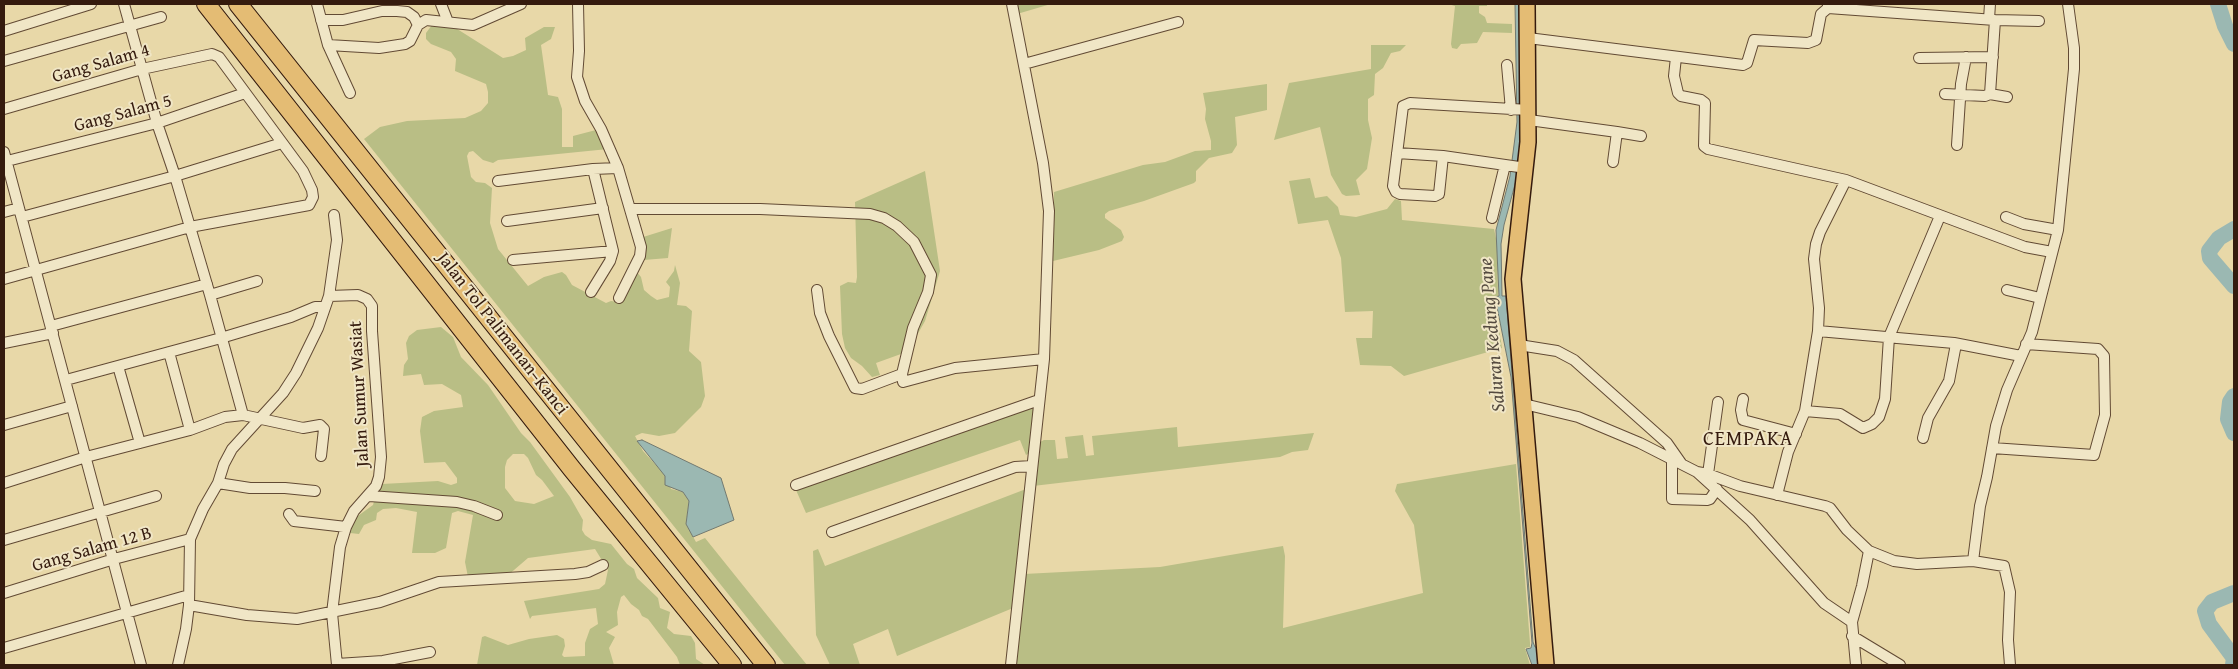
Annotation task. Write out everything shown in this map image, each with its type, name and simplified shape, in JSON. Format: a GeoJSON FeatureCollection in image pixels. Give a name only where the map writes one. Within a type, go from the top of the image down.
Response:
{"type":"FeatureCollection","features":[{"type":"Feature","properties":{"kind":"highway","name":"Jalan Tol Palimanan–Kanci"},"geometry":{"type":"LineString","coordinates":[[206,4],[550,441],[732,665]]}},
{"type":"Feature","properties":{"kind":"highway","name":"Jalan Tol Palimanan–Kanci"},"geometry":{"type":"LineString","coordinates":[[238,4],[766,665]]}},
{"type":"Feature","properties":{"kind":"highway"},"geometry":{"type":"LineString","coordinates":[[550,441],[573,423]]}},
{"type":"Feature","properties":{"kind":"main road"},"geometry":{"type":"LineString","coordinates":[[1527,4],[1528,38],[1522,112],[1523,168],[1513,279],[1546,665]]}},
{"type":"Feature","properties":{"kind":"street"},"geometry":{"type":"LineString","coordinates":[[4,30],[91,4]]}},
{"type":"Feature","properties":{"kind":"street"},"geometry":{"type":"LineString","coordinates":[[124,4],[157,123],[175,176],[222,338],[252,417]]}},
{"type":"Feature","properties":{"kind":"street"},"geometry":{"type":"LineString","coordinates":[[317,4],[328,45],[350,93]]}},
{"type":"Feature","properties":{"kind":"street"},"geometry":{"type":"LineString","coordinates":[[441,4],[448,22]]}},
{"type":"Feature","properties":{"kind":"street"},"geometry":{"type":"LineString","coordinates":[[328,45],[379,48],[405,44],[410,41],[418,25],[429,20],[473,25],[521,4]]}},
{"type":"Feature","properties":{"kind":"street"},"geometry":{"type":"LineString","coordinates":[[578,4],[579,50],[577,77],[585,101],[601,129],[618,168],[641,252],[619,298]]}},
{"type":"Feature","properties":{"kind":"street"},"geometry":{"type":"LineString","coordinates":[[1011,665],[1044,359],[1049,232],[1048,190],[1012,4]]}},
{"type":"Feature","properties":{"kind":"street"},"geometry":{"type":"LineString","coordinates":[[1990,4],[1993,57],[1990,94]]}},
{"type":"Feature","properties":{"kind":"street"},"geometry":{"type":"LineString","coordinates":[[1974,561],[1980,506],[1999,417],[2021,356],[2032,332],[2058,230],[2074,69],[2074,48],[2068,4]]}},
{"type":"Feature","properties":{"kind":"street"},"geometry":{"type":"LineString","coordinates":[[1528,38],[1743,65],[1747,63],[1754,40],[1808,43],[1816,40],[1821,14],[1828,6],[1891,8],[1992,19],[2039,20]]}},
{"type":"Feature","properties":{"kind":"street"},"geometry":{"type":"LineString","coordinates":[[321,20],[343,20],[382,11],[397,11],[407,12],[414,17],[418,25]]}},
{"type":"Feature","properties":{"kind":"street"},"geometry":{"type":"LineString","coordinates":[[4,61],[161,17]]}},
{"type":"Feature","properties":{"kind":"street"},"geometry":{"type":"LineString","coordinates":[[1024,64],[1178,22]]}},
{"type":"Feature","properties":{"kind":"street","name":"Gang Salam 4"},"geometry":{"type":"LineString","coordinates":[[4,109],[142,69],[208,53],[219,57],[246,93]]}},
{"type":"Feature","properties":{"kind":"street"},"geometry":{"type":"LineString","coordinates":[[1676,57],[1674,76],[1678,93],[1681,96],[1701,100],[1705,103],[1704,146],[1708,149],[1846,180],[1885,193],[1940,216],[2024,247],[2052,252]]}},
{"type":"Feature","properties":{"kind":"street"},"geometry":{"type":"LineString","coordinates":[[1957,145],[1960,95],[1966,57]]}},
{"type":"Feature","properties":{"kind":"street"},"geometry":{"type":"LineString","coordinates":[[1919,58],[1993,57]]}},
{"type":"Feature","properties":{"kind":"street"},"geometry":{"type":"LineString","coordinates":[[1507,65],[1522,112]]}},
{"type":"Feature","properties":{"kind":"street"},"geometry":{"type":"LineString","coordinates":[[4,279],[190,227],[309,205],[313,197],[312,190],[304,171],[246,93]]}},
{"type":"Feature","properties":{"kind":"street","name":"Gang Salam 5"},"geometry":{"type":"LineString","coordinates":[[5,155],[157,123],[246,93]]}},
{"type":"Feature","properties":{"kind":"street"},"geometry":{"type":"LineString","coordinates":[[1945,94],[1990,94],[2007,97]]}},
{"type":"Feature","properties":{"kind":"street"},"geometry":{"type":"LineString","coordinates":[[1443,156],[1439,194],[1435,196],[1400,194],[1393,186],[1401,109],[1406,104],[1522,112],[1641,136]]}},
{"type":"Feature","properties":{"kind":"street"},"geometry":{"type":"LineString","coordinates":[[1613,162],[1617,132]]}},
{"type":"Feature","properties":{"kind":"street"},"geometry":{"type":"LineString","coordinates":[[4,212],[20,212],[175,176],[282,143]]}},
{"type":"Feature","properties":{"kind":"street"},"geometry":{"type":"LineString","coordinates":[[1396,153],[1443,156],[1523,168]]}},
{"type":"Feature","properties":{"kind":"street"},"geometry":{"type":"LineString","coordinates":[[5,155],[114,559],[140,665]]}},
{"type":"Feature","properties":{"kind":"street"},"geometry":{"type":"LineString","coordinates":[[1492,218],[1507,165]]}},
{"type":"Feature","properties":{"kind":"street"},"geometry":{"type":"LineString","coordinates":[[498,181],[618,168]]}},
{"type":"Feature","properties":{"kind":"street"},"geometry":{"type":"LineString","coordinates":[[591,292],[610,260],[613,251],[593,170]]}},
{"type":"Feature","properties":{"kind":"street"},"geometry":{"type":"LineString","coordinates":[[1777,495],[1788,452],[1805,410],[1818,331],[1819,308],[1814,259],[1816,244],[1846,180]]}},
{"type":"Feature","properties":{"kind":"street"},"geometry":{"type":"LineString","coordinates":[[507,221],[603,208]]}},
{"type":"Feature","properties":{"kind":"street"},"geometry":{"type":"LineString","coordinates":[[630,209],[760,209],[870,214],[884,218],[897,226],[914,242],[931,275],[928,292],[913,328],[901,380],[904,382],[955,368],[1044,359]]}},
{"type":"Feature","properties":{"kind":"street"},"geometry":{"type":"LineString","coordinates":[[66,380],[222,338],[321,307],[329,296],[336,240],[334,215]]}},
{"type":"Feature","properties":{"kind":"street"},"geometry":{"type":"LineString","coordinates":[[1805,410],[1842,415],[1863,428],[1875,422],[1883,411],[1889,337],[1940,216]]}},
{"type":"Feature","properties":{"kind":"street"},"geometry":{"type":"LineString","coordinates":[[2006,217],[2024,224],[2058,230]]}},
{"type":"Feature","properties":{"kind":"street"},"geometry":{"type":"LineString","coordinates":[[513,260],[613,251]]}},
{"type":"Feature","properties":{"kind":"street"},"geometry":{"type":"LineString","coordinates":[[210,295],[257,281]]}},
{"type":"Feature","properties":{"kind":"street"},"geometry":{"type":"LineString","coordinates":[[4,343],[207,284]]}},
{"type":"Feature","properties":{"kind":"street"},"geometry":{"type":"LineString","coordinates":[[817,290],[820,313],[829,336],[855,388],[862,389],[902,374]]}},
{"type":"Feature","properties":{"kind":"street"},"geometry":{"type":"LineString","coordinates":[[2006,290],[2040,298]]}},
{"type":"Feature","properties":{"kind":"street","name":"Jalan Sumur Wasiat"},"geometry":{"type":"LineString","coordinates":[[329,296],[358,295],[367,300],[372,306],[381,457],[379,477],[369,496],[354,512],[346,527],[340,547],[332,613],[337,664]]}},
{"type":"Feature","properties":{"kind":"street"},"geometry":{"type":"LineString","coordinates":[[178,665],[186,629],[189,600],[190,539],[203,509],[218,483],[224,464],[232,449],[246,432],[252,417],[279,399],[296,373],[323,317],[321,307]]}},
{"type":"Feature","properties":{"kind":"street"},"geometry":{"type":"LineString","coordinates":[[1818,331],[1956,344],[2021,356]]}},
{"type":"Feature","properties":{"kind":"street"},"geometry":{"type":"LineString","coordinates":[[1923,438],[1928,418],[1949,381],[1956,344]]}},
{"type":"Feature","properties":{"kind":"street"},"geometry":{"type":"LineString","coordinates":[[1992,448],[2094,455],[2105,415],[2104,356],[2098,349],[2026,344]]}},
{"type":"Feature","properties":{"kind":"street"},"geometry":{"type":"LineString","coordinates":[[1519,345],[1556,351],[1574,360],[1667,443],[1677,462],[1672,499],[1707,500],[1710,499],[1716,489]]}},
{"type":"Feature","properties":{"kind":"street"},"geometry":{"type":"LineString","coordinates":[[169,352],[190,430]]}},
{"type":"Feature","properties":{"kind":"street"},"geometry":{"type":"LineString","coordinates":[[118,366],[140,443]]}},
{"type":"Feature","properties":{"kind":"street"},"geometry":{"type":"LineString","coordinates":[[1743,399],[1741,410],[1743,420],[1796,434]]}},
{"type":"Feature","properties":{"kind":"street"},"geometry":{"type":"LineString","coordinates":[[796,485],[1039,400]]}},
{"type":"Feature","properties":{"kind":"street"},"geometry":{"type":"LineString","coordinates":[[1708,474],[1718,402]]}},
{"type":"Feature","properties":{"kind":"street"},"geometry":{"type":"LineString","coordinates":[[1524,404],[1578,417],[1640,443],[1696,472],[1750,520],[1824,603],[1852,629],[1900,665]]}},
{"type":"Feature","properties":{"kind":"street"},"geometry":{"type":"LineString","coordinates":[[4,425],[72,406]]}},
{"type":"Feature","properties":{"kind":"street"},"geometry":{"type":"LineString","coordinates":[[4,483],[86,457],[190,430],[226,417],[252,417],[303,428],[320,425],[324,429],[321,456]]}},
{"type":"Feature","properties":{"kind":"street"},"geometry":{"type":"LineString","coordinates":[[832,532],[1015,468],[1032,466]]}},
{"type":"Feature","properties":{"kind":"street"},"geometry":{"type":"LineString","coordinates":[[1696,472],[1708,474],[1740,486],[1808,501],[1830,508],[1847,530],[1869,551],[1894,560],[1917,564],[1974,561],[2004,566],[2010,592],[2008,640],[2010,665]]}},
{"type":"Feature","properties":{"kind":"street"},"geometry":{"type":"LineString","coordinates":[[218,483],[250,488],[285,488],[315,491]]}},
{"type":"Feature","properties":{"kind":"street"},"geometry":{"type":"LineString","coordinates":[[4,540],[100,510],[156,496]]}},
{"type":"Feature","properties":{"kind":"street"},"geometry":{"type":"LineString","coordinates":[[369,496],[456,502],[474,506],[497,515]]}},
{"type":"Feature","properties":{"kind":"street"},"geometry":{"type":"LineString","coordinates":[[289,514],[294,522],[346,527]]}},
{"type":"Feature","properties":{"kind":"street","name":"Gang Salam 12 B"},"geometry":{"type":"LineString","coordinates":[[4,593],[114,559],[190,539]]}},
{"type":"Feature","properties":{"kind":"street"},"geometry":{"type":"LineString","coordinates":[[1856,665],[1852,629],[1869,551]]}},
{"type":"Feature","properties":{"kind":"street"},"geometry":{"type":"LineString","coordinates":[[4,648],[128,613],[189,600],[281,619],[297,619],[380,602],[439,582],[575,574],[588,572],[602,565]]}},
{"type":"Feature","properties":{"kind":"street"},"geometry":{"type":"LineString","coordinates":[[337,664],[383,661],[430,652]]}},
{"type":"Feature","properties":{"kind":"green space"},"geometry":{"type":"Polygon","coordinates":[[[1015,4],[1051,4],[1017,14],[1015,4]]]}},
{"type":"Feature","properties":{"kind":"green space"},"geometry":{"type":"Polygon","coordinates":[[[1448,4],[1487,4],[1487,6],[1479,6],[1479,13],[1485,17],[1487,23],[1512,24],[1512,33],[1483,32],[1477,43],[1461,44],[1457,49],[1452,48],[1455,6],[1448,4]]]}},
{"type":"Feature","properties":{"kind":"green space"},"geometry":{"type":"Polygon","coordinates":[[[432,25],[454,27],[503,58],[526,50],[525,38],[544,27],[555,27],[551,39],[541,45],[548,95],[558,97],[562,109],[562,147],[573,147],[573,136],[596,130],[608,149],[498,160],[493,163],[483,160],[473,151],[469,152],[467,156],[471,177],[476,182],[485,183],[492,188],[490,223],[498,249],[528,286],[544,277],[562,272],[572,285],[606,303],[611,301],[619,302],[636,271],[641,277],[644,290],[651,296],[657,300],[669,297],[670,287],[666,282],[674,271],[675,265],[680,283],[677,305],[686,306],[692,311],[689,351],[701,362],[705,396],[701,407],[675,433],[659,436],[642,433],[635,436],[643,451],[666,476],[671,489],[683,492],[689,501],[686,524],[696,542],[705,538],[807,665],[785,665],[364,139],[380,127],[407,121],[465,118],[481,111],[488,103],[486,84],[455,71],[456,59],[451,52],[431,44],[426,39],[426,33],[432,25]]]}},
{"type":"Feature","properties":{"kind":"green space"},"geometry":{"type":"Polygon","coordinates":[[[1371,45],[1406,45],[1400,51],[1391,53],[1383,68],[1375,74],[1374,95],[1368,99],[1368,120],[1372,138],[1367,169],[1356,180],[1360,195],[1346,196],[1342,194],[1331,175],[1320,127],[1274,140],[1289,83],[1371,69],[1371,45]]]}},
{"type":"Feature","properties":{"kind":"green space"},"geometry":{"type":"Polygon","coordinates":[[[1267,84],[1267,110],[1235,117],[1237,145],[1232,153],[1209,158],[1196,171],[1196,181],[1194,183],[1109,211],[1105,214],[1105,218],[1121,230],[1124,237],[1122,241],[1099,250],[1053,261],[1054,192],[1143,165],[1165,162],[1195,151],[1211,150],[1211,141],[1205,119],[1206,109],[1203,93],[1267,84]]]}},
{"type":"Feature","properties":{"kind":"green space"},"geometry":{"type":"Polygon","coordinates":[[[925,171],[940,271],[925,321],[916,337],[912,350],[876,363],[880,375],[872,377],[851,358],[845,348],[842,334],[840,286],[848,282],[856,283],[857,277],[855,202],[925,171]]]}},
{"type":"Feature","properties":{"kind":"green space"},"geometry":{"type":"Polygon","coordinates":[[[1310,178],[1315,198],[1327,196],[1338,207],[1340,215],[1356,217],[1387,209],[1395,199],[1401,201],[1402,220],[1494,229],[1497,243],[1498,296],[1494,296],[1502,348],[1404,376],[1391,366],[1360,365],[1356,338],[1372,338],[1373,311],[1345,312],[1341,258],[1328,220],[1298,224],[1289,181],[1310,178]]]}},
{"type":"Feature","properties":{"kind":"green space"},"geometry":{"type":"Polygon","coordinates":[[[672,228],[668,258],[644,260],[640,238],[672,228]]]}},
{"type":"Feature","properties":{"kind":"green space"},"geometry":{"type":"Polygon","coordinates":[[[441,327],[453,337],[461,357],[488,385],[521,433],[530,442],[570,497],[583,520],[582,530],[585,535],[592,540],[611,544],[627,564],[634,569],[637,578],[658,598],[660,608],[670,612],[667,628],[674,634],[691,636],[695,643],[696,659],[705,665],[680,665],[677,657],[648,619],[642,616],[639,610],[624,595],[621,597],[617,612],[618,625],[606,632],[615,637],[609,648],[614,665],[477,665],[482,637],[485,636],[508,645],[529,639],[557,635],[564,639],[565,646],[562,655],[564,657],[585,656],[585,643],[590,629],[598,624],[596,608],[532,616],[530,619],[524,601],[599,589],[605,584],[608,570],[595,549],[528,558],[507,576],[468,577],[465,562],[473,515],[458,511],[452,513],[446,548],[435,553],[412,553],[417,512],[396,508],[383,509],[377,513],[376,520],[364,525],[359,534],[350,533],[350,528],[355,518],[373,505],[377,490],[382,484],[438,481],[451,485],[457,483],[457,478],[445,462],[424,463],[420,431],[422,417],[434,411],[463,407],[461,395],[442,384],[424,385],[421,374],[403,376],[404,365],[408,359],[406,343],[409,336],[417,330],[441,327]],[[513,454],[507,460],[505,488],[515,501],[534,504],[554,496],[536,475],[524,454],[513,454]]]}},
{"type":"Feature","properties":{"kind":"green space"},"geometry":{"type":"Polygon","coordinates":[[[1036,404],[1031,452],[1026,455],[1020,440],[806,513],[796,490],[1036,404]]]}},
{"type":"Feature","properties":{"kind":"green space"},"geometry":{"type":"Polygon","coordinates":[[[1177,427],[1178,447],[1314,433],[1308,450],[1292,452],[1280,457],[1033,486],[1038,443],[1044,440],[1055,440],[1057,459],[1068,458],[1065,437],[1083,435],[1086,456],[1094,455],[1092,436],[1177,427]]]}},
{"type":"Feature","properties":{"kind":"green space"},"geometry":{"type":"Polygon","coordinates":[[[1516,464],[1530,643],[1530,647],[1525,648],[1530,665],[1015,665],[1024,574],[1160,567],[1283,546],[1285,556],[1283,628],[1423,593],[1414,525],[1395,491],[1397,484],[1516,464]]]}},
{"type":"Feature","properties":{"kind":"green space"},"geometry":{"type":"Polygon","coordinates":[[[1026,489],[1013,608],[897,656],[888,629],[853,644],[860,665],[830,665],[816,635],[813,551],[818,549],[825,566],[1026,489]]]}},
{"type":"Feature","properties":{"kind":"water"},"geometry":{"type":"Polygon","coordinates":[[[1515,4],[1522,4],[1524,122],[1517,177],[1501,244],[1502,296],[1506,296],[1533,642],[1535,647],[1539,647],[1538,665],[1532,665],[1526,649],[1531,648],[1532,643],[1511,377],[1495,297],[1499,296],[1496,230],[1510,176],[1517,122],[1515,4]]]}},
{"type":"Feature","properties":{"kind":"water"},"geometry":{"type":"Polygon","coordinates":[[[642,440],[721,478],[734,520],[693,537],[686,524],[689,501],[683,492],[665,485],[665,476],[637,441],[642,440]]]}},
{"type":"Feature","properties":{"kind":"waterway"},"geometry":{"type":"LineString","coordinates":[[2218,4],[2225,26],[2234,44]]}},
{"type":"Feature","properties":{"kind":"waterway"},"geometry":{"type":"LineString","coordinates":[[2234,229],[2219,238],[2209,251],[2210,258],[2234,286]]}},
{"type":"Feature","properties":{"kind":"waterway"},"geometry":{"type":"LineString","coordinates":[[2234,396],[2230,402],[2228,419],[2234,433]]}},
{"type":"Feature","properties":{"kind":"waterway"},"geometry":{"type":"LineString","coordinates":[[2233,665],[2234,658],[2209,624],[2205,611],[2212,602],[2234,593]]}},
{"type":"Feature","properties":{"kind":"district","name":"CEMPAKA"},"geometry":{"type":"Point","coordinates":[1748,440]}},
{"type":"Feature","properties":{"kind":"water label","name":"Saluran Kedung Pane"},"geometry":{"type":"Point","coordinates":[1493,335]}}]}
